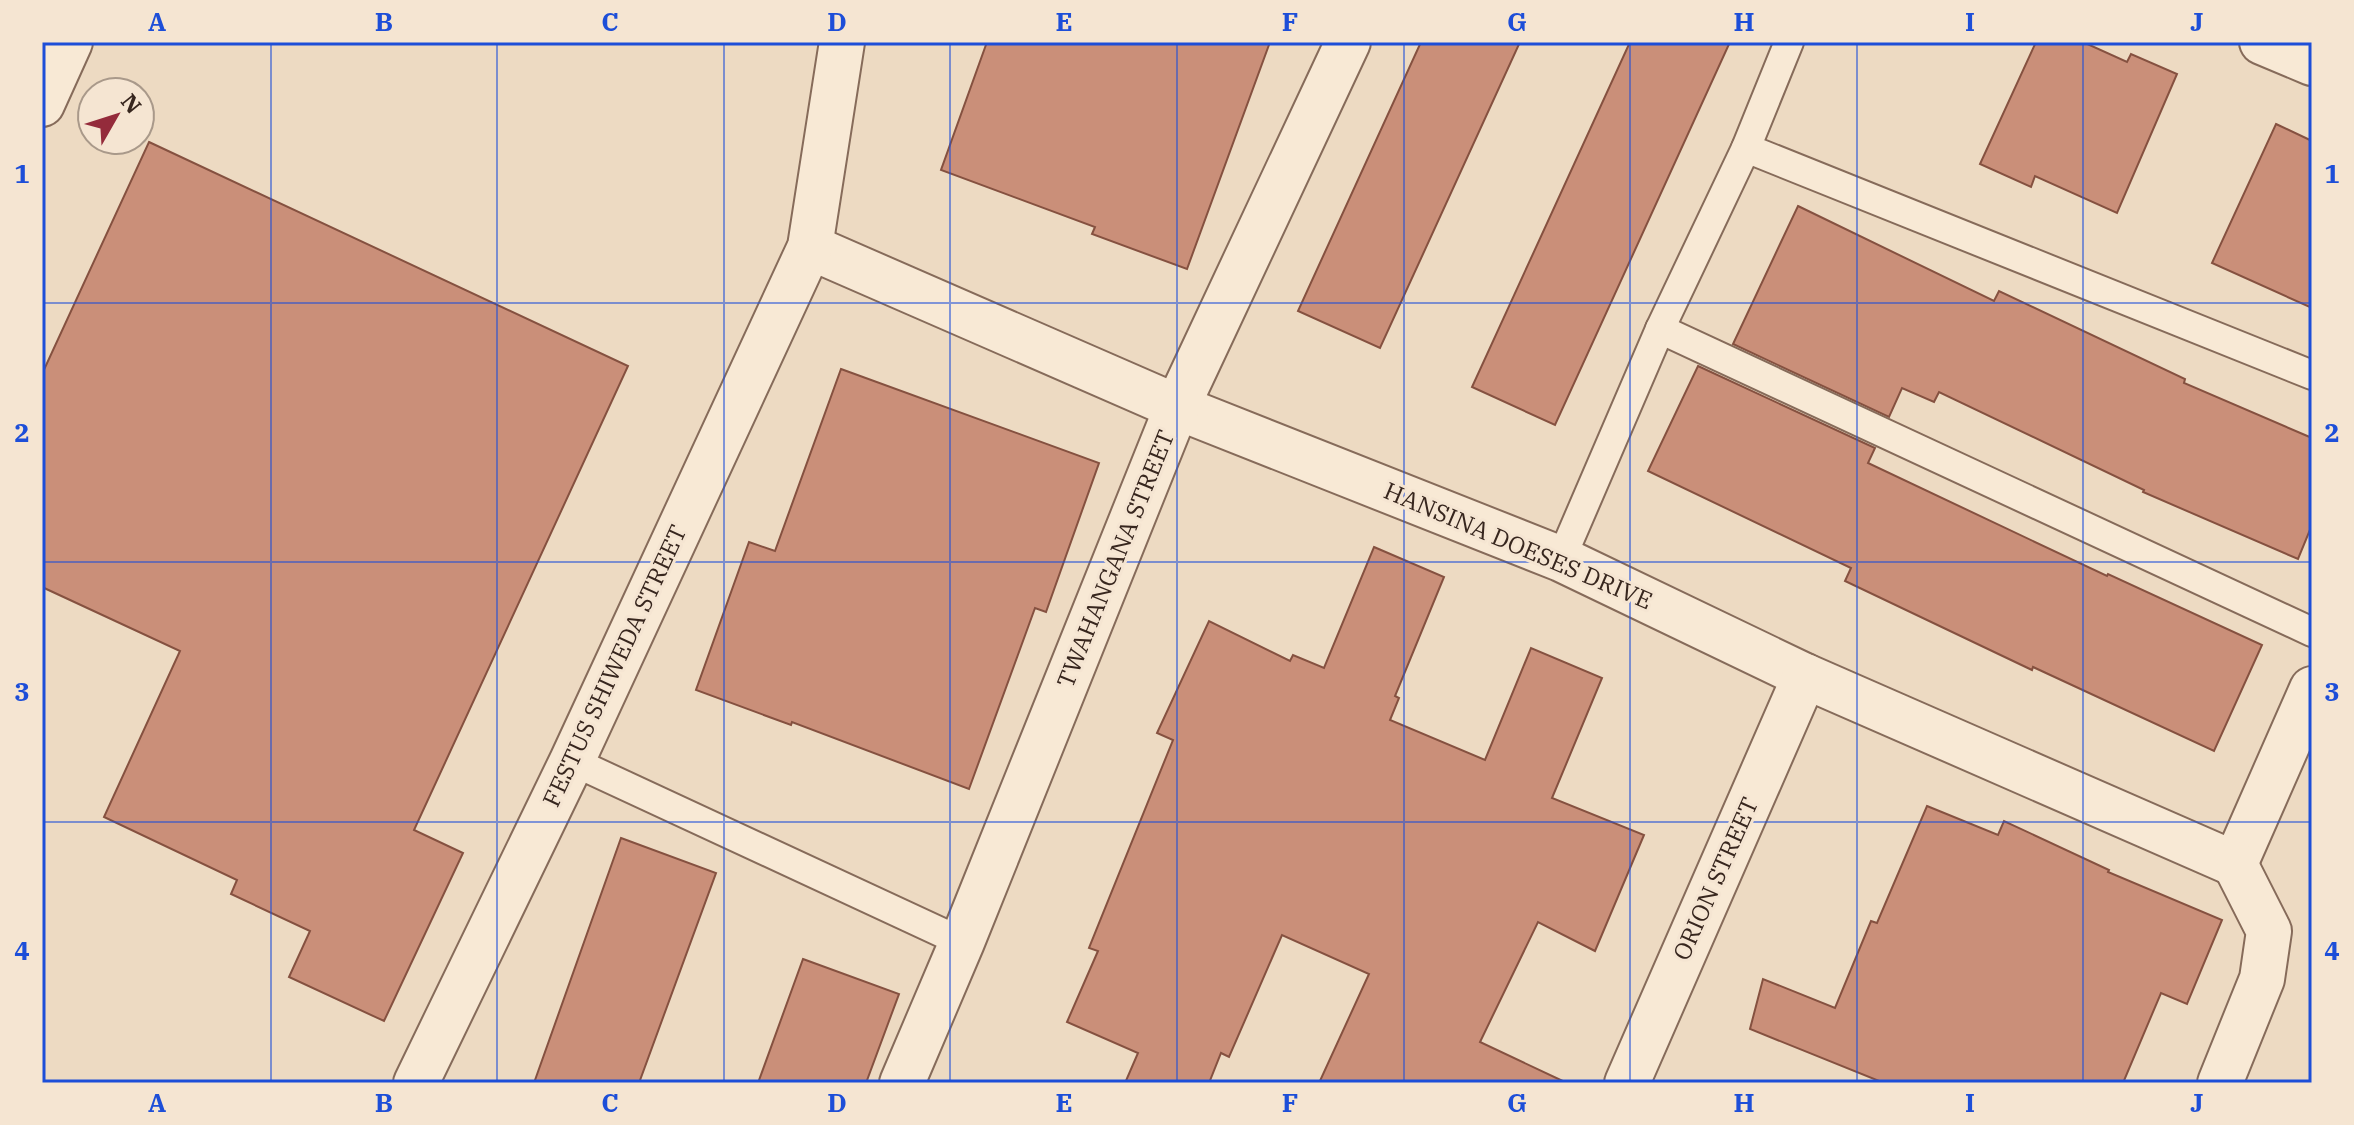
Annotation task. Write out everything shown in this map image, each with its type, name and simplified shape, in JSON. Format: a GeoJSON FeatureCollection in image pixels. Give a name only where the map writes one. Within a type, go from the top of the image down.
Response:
{"type":"FeatureCollection","features":[{"type":"Feature","properties":{"kind":"street"},"geometry":{"type":"LineString","coordinates":[[42,104],[70,42]]}},
{"type":"Feature","properties":{"kind":"street"},"geometry":{"type":"LineString","coordinates":[[810,247],[842,42]]}},
{"type":"Feature","properties":{"kind":"street","name":"TWAHANGANA STREET"},"geometry":{"type":"LineString","coordinates":[[902,1083],[962,942],[1177,407],[1348,42]]}},
{"type":"Feature","properties":{"kind":"street"},"geometry":{"type":"LineString","coordinates":[[2262,42],[2312,63]]}},
{"type":"Feature","properties":{"kind":"street","name":"HANSINA DOESES DRIVE"},"geometry":{"type":"LineString","coordinates":[[810,247],[1177,407],[1561,559],[1805,676],[2235,864]]}},
{"type":"Feature","properties":{"kind":"street","name":"FESTUS SHIWEDA STREET"},"geometry":{"type":"LineString","coordinates":[[416,1083],[572,761],[810,247]]}},
{"type":"Feature","properties":{"kind":"street","name":"ORION STREET"},"geometry":{"type":"LineString","coordinates":[[1627,1083],[1805,676]]}},
{"type":"Feature","properties":{"kind":"street"},"geometry":{"type":"LineString","coordinates":[[2220,1083],[2262,979],[2269,931],[2235,864],[2312,689]]}},
{"type":"Feature","properties":{"kind":"lane"},"geometry":{"type":"LineString","coordinates":[[1561,559],[1660,329],[1746,148],[1789,42]]}},
{"type":"Feature","properties":{"kind":"lane"},"geometry":{"type":"LineString","coordinates":[[1746,148],[2312,375]]}},
{"type":"Feature","properties":{"kind":"lane"},"geometry":{"type":"LineString","coordinates":[[1660,329],[2312,632]]}},
{"type":"Feature","properties":{"kind":"lane"},"geometry":{"type":"LineString","coordinates":[[572,761],[962,942]]}},
{"type":"Feature","properties":{"kind":"building"},"geometry":{"type":"Polygon","coordinates":[[[987,42],[1270,42],[1187,269],[1092,234],[1095,227],[941,170],[987,42]]]}},
{"type":"Feature","properties":{"kind":"building"},"geometry":{"type":"Polygon","coordinates":[[[1421,42],[1520,42],[1380,348],[1298,311],[1421,42]]]}},
{"type":"Feature","properties":{"kind":"building"},"geometry":{"type":"Polygon","coordinates":[[[1630,42],[1730,42],[1555,425],[1472,387],[1630,42]]]}},
{"type":"Feature","properties":{"kind":"building"},"geometry":{"type":"Polygon","coordinates":[[[2036,42],[2083,42],[2127,62],[2131,54],[2177,74],[2117,213],[2035,176],[2031,187],[1980,164],[2036,42]]]}},
{"type":"Feature","properties":{"kind":"building"},"geometry":{"type":"Polygon","coordinates":[[[2276,124],[2312,141],[2312,308],[2212,263],[2276,124]]]}},
{"type":"Feature","properties":{"kind":"building"},"geometry":{"type":"Polygon","coordinates":[[[156,145],[628,366],[414,830],[463,853],[384,1021],[289,977],[310,931],[231,894],[237,880],[104,817],[180,651],[42,587],[42,374],[143,156],[156,156],[156,145]]]}},
{"type":"Feature","properties":{"kind":"building"},"geometry":{"type":"Polygon","coordinates":[[[1798,206],[1994,301],[1999,291],[2185,379],[2184,383],[2312,438],[2312,525],[2298,559],[2143,492],[1939,392],[1934,402],[1902,388],[1889,417],[1733,344],[1798,206]]]}},
{"type":"Feature","properties":{"kind":"building"},"geometry":{"type":"Polygon","coordinates":[[[1698,366],[1875,448],[1868,463],[2262,645],[2214,751],[2033,667],[2032,670],[1845,581],[1851,568],[1648,471],[1698,366]]]}},
{"type":"Feature","properties":{"kind":"building"},"geometry":{"type":"Polygon","coordinates":[[[841,369],[1099,463],[1046,612],[1035,608],[969,789],[792,722],[791,725],[696,690],[749,542],[775,551],[841,369]]]}},
{"type":"Feature","properties":{"kind":"building"},"geometry":{"type":"Polygon","coordinates":[[[1374,547],[1444,577],[1395,696],[1399,698],[1390,720],[1485,760],[1531,648],[1602,678],[1552,798],[1644,835],[1595,951],[1538,922],[1480,1042],[1567,1083],[1319,1083],[1369,974],[1282,935],[1229,1057],[1221,1053],[1209,1083],[1125,1083],[1138,1053],[1067,1022],[1098,951],[1089,948],[1173,740],[1157,733],[1209,621],[1290,661],[1293,655],[1324,668],[1374,547]]]}},
{"type":"Feature","properties":{"kind":"building"},"geometry":{"type":"Polygon","coordinates":[[[1927,806],[1998,835],[2004,821],[2108,872],[2222,920],[2187,1004],[2161,993],[2123,1083],[1884,1083],[1750,1029],[1763,979],[1835,1008],[1871,921],[1877,923],[1927,806]]]}},
{"type":"Feature","properties":{"kind":"building"},"geometry":{"type":"Polygon","coordinates":[[[621,838],[716,873],[639,1083],[534,1083],[621,838]]]}},
{"type":"Feature","properties":{"kind":"building"},"geometry":{"type":"Polygon","coordinates":[[[803,959],[899,994],[866,1083],[758,1083],[803,959]]]}}]}
